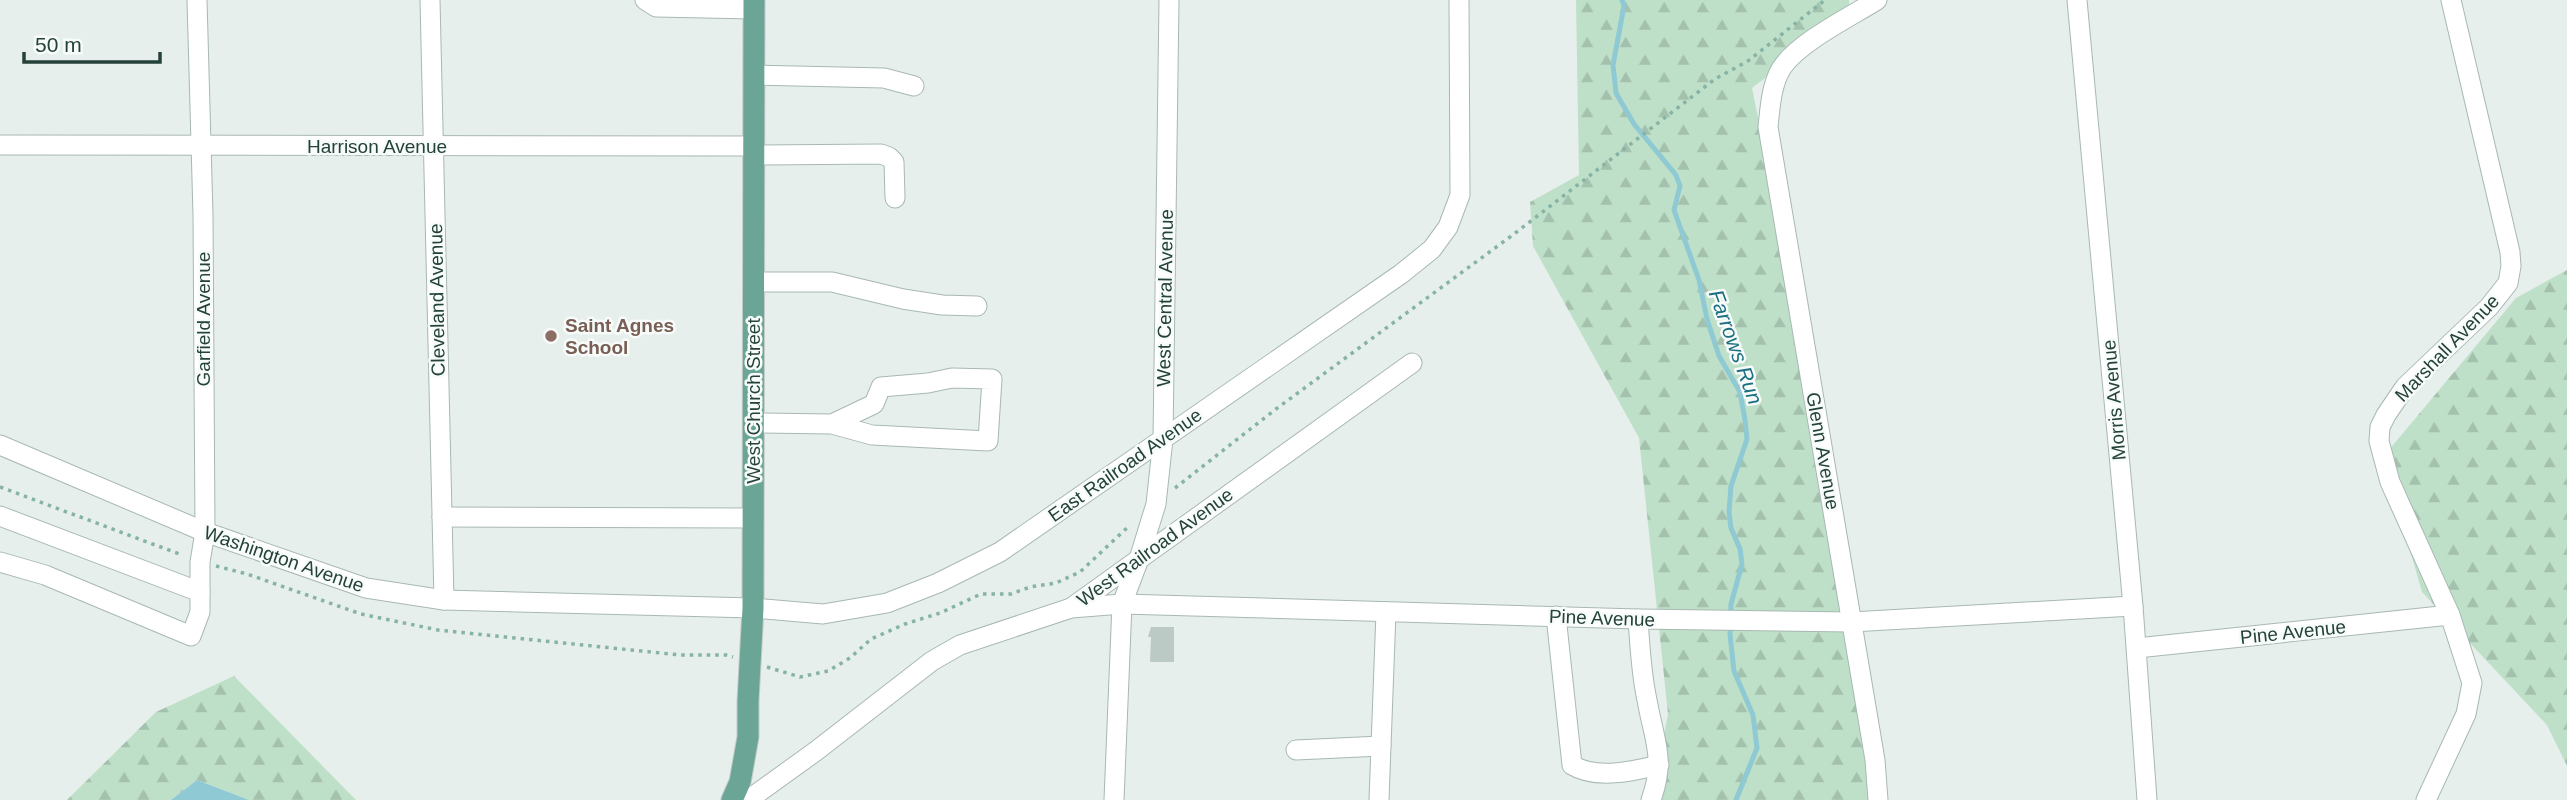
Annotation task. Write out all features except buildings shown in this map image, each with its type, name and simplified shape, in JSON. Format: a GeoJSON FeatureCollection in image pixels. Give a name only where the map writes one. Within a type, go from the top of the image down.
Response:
{"type":"FeatureCollection","features":[{"type":"Feature","properties":{"kind":"main road","name":"West Church Street"},"geometry":{"type":"LineString","coordinates":[[733,800],[740,782],[748,737],[753,608],[754,4]]}},
{"type":"Feature","properties":{"kind":"street","name":"Garfield Avenue"},"geometry":{"type":"LineString","coordinates":[[0,562],[45,575],[191,636],[200,612],[200,562],[205,532],[203,215],[197,0]]}},
{"type":"Feature","properties":{"kind":"street","name":"Cleveland Avenue"},"geometry":{"type":"LineString","coordinates":[[430,0],[444,600]]}},
{"type":"Feature","properties":{"kind":"street"},"geometry":{"type":"LineString","coordinates":[[645,0],[656,6],[754,4]]}},
{"type":"Feature","properties":{"kind":"street","name":"West Central Avenue"},"geometry":{"type":"LineString","coordinates":[[1114,800],[1122,604],[1156,504],[1163,439],[1169,0]]}},
{"type":"Feature","properties":{"kind":"street","name":"East Railroad Avenue"},"geometry":{"type":"LineString","coordinates":[[753,608],[823,614],[887,603],[938,583],[1000,552],[1401,274],[1432,249],[1448,227],[1460,195],[1460,0]]}},
{"type":"Feature","properties":{"kind":"street","name":"Glenn Avenue"},"geometry":{"type":"LineString","coordinates":[[1877,0],[1794,53],[1780,71],[1770,103],[1768,127],[1875,760],[1878,800]]}},
{"type":"Feature","properties":{"kind":"street","name":"Morris Avenue"},"geometry":{"type":"LineString","coordinates":[[2077,0],[2137,648],[2147,800]]}},
{"type":"Feature","properties":{"kind":"street","name":"Marshall Avenue"},"geometry":{"type":"LineString","coordinates":[[2427,800],[2466,714],[2472,683],[2450,615],[2390,482],[2379,441],[2380,428],[2405,387],[2489,307],[2508,284],[2511,266],[2510,252],[2451,0]]}},
{"type":"Feature","properties":{"kind":"street"},"geometry":{"type":"LineString","coordinates":[[754,75],[884,78],[914,86]]}},
{"type":"Feature","properties":{"kind":"street","name":"Harrison Avenue"},"geometry":{"type":"LineString","coordinates":[[0,145],[433,146],[881,154],[894,162],[895,198]]}},
{"type":"Feature","properties":{"kind":"street"},"geometry":{"type":"LineString","coordinates":[[753,282],[832,282],[903,299],[942,305],[977,306]]}},
{"type":"Feature","properties":{"kind":"street","name":"West Railroad Avenue"},"geometry":{"type":"LineString","coordinates":[[748,800],[941,656],[960,645],[1071,608],[1412,363]]}},
{"type":"Feature","properties":{"kind":"street"},"geometry":{"type":"LineString","coordinates":[[753,423],[832,424],[872,435],[988,441],[992,379],[952,378],[881,387],[874,404],[832,424]]}},
{"type":"Feature","properties":{"kind":"street","name":"Washington Avenue"},"geometry":{"type":"LineString","coordinates":[[0,445],[205,532],[366,588],[444,600],[753,608]]}},
{"type":"Feature","properties":{"kind":"street"},"geometry":{"type":"LineString","coordinates":[[0,516],[200,592]]}},
{"type":"Feature","properties":{"kind":"street"},"geometry":{"type":"LineString","coordinates":[[442,517],[752,517]]}},
{"type":"Feature","properties":{"kind":"street","name":"Pine Avenue"},"geometry":{"type":"LineString","coordinates":[[1071,608],[1122,604],[1638,619],[1851,622],[2133,606]]}},
{"type":"Feature","properties":{"kind":"street"},"geometry":{"type":"LineString","coordinates":[[1379,800],[1386,612]]}},
{"type":"Feature","properties":{"kind":"street","name":"Pine Avenue"},"geometry":{"type":"LineString","coordinates":[[2137,648],[2450,615]]}},
{"type":"Feature","properties":{"kind":"street"},"geometry":{"type":"LineString","coordinates":[[1556,616],[1572,765],[1580,770],[1616,772],[1659,765]]}},
{"type":"Feature","properties":{"kind":"street"},"geometry":{"type":"LineString","coordinates":[[1638,619],[1646,699],[1659,749],[1659,765],[1651,800]]}},
{"type":"Feature","properties":{"kind":"street"},"geometry":{"type":"LineString","coordinates":[[1296,750],[1381,746]]}},
{"type":"Feature","properties":{"kind":"path"},"geometry":{"type":"LineString","coordinates":[[0,487],[200,562],[247,574],[361,614],[438,630],[680,655],[726,654],[800,677],[828,671],[850,658],[871,639],[981,594],[1011,594],[1030,587],[1056,583],[1080,572],[1111,540],[1276,409],[1514,234],[1715,79],[1748,61],[1825,0]]}},
{"type":"Feature","properties":{"kind":"green space"},"geometry":{"type":"Polygon","coordinates":[[[1576,0],[1849,0],[1850,14],[1752,88],[1855,595],[1871,800],[1652,800],[1668,714],[1639,438],[1533,246],[1530,202],[1579,175],[1576,0]]]}},
{"type":"Feature","properties":{"kind":"green space"},"geometry":{"type":"Polygon","coordinates":[[[2567,270],[2567,766],[2547,725],[2422,592],[2383,457],[2516,298],[2567,270]]]}},
{"type":"Feature","properties":{"kind":"green space"},"geometry":{"type":"Polygon","coordinates":[[[234,676],[356,800],[249,800],[197,780],[171,800],[67,800],[156,712],[234,676]]]}},
{"type":"Feature","properties":{"kind":"water"},"geometry":{"type":"Polygon","coordinates":[[[197,780],[249,800],[171,800],[197,780]]]}},
{"type":"Feature","properties":{"kind":"waterway","name":"Farrows Run"},"geometry":{"type":"LineString","coordinates":[[1622,0],[1624,6],[1613,65],[1616,93],[1634,124],[1676,175],[1680,186],[1674,210],[1699,280],[1707,319],[1719,356],[1740,392],[1745,420],[1747,439],[1731,486],[1729,512],[1742,564],[1731,604],[1730,635],[1734,671],[1753,715],[1757,748],[1736,800]]}},
{"type":"Feature","properties":{"kind":"place","name":"Saint Agnes School"},"geometry":{"type":"Point","coordinates":[551,336]}}]}
